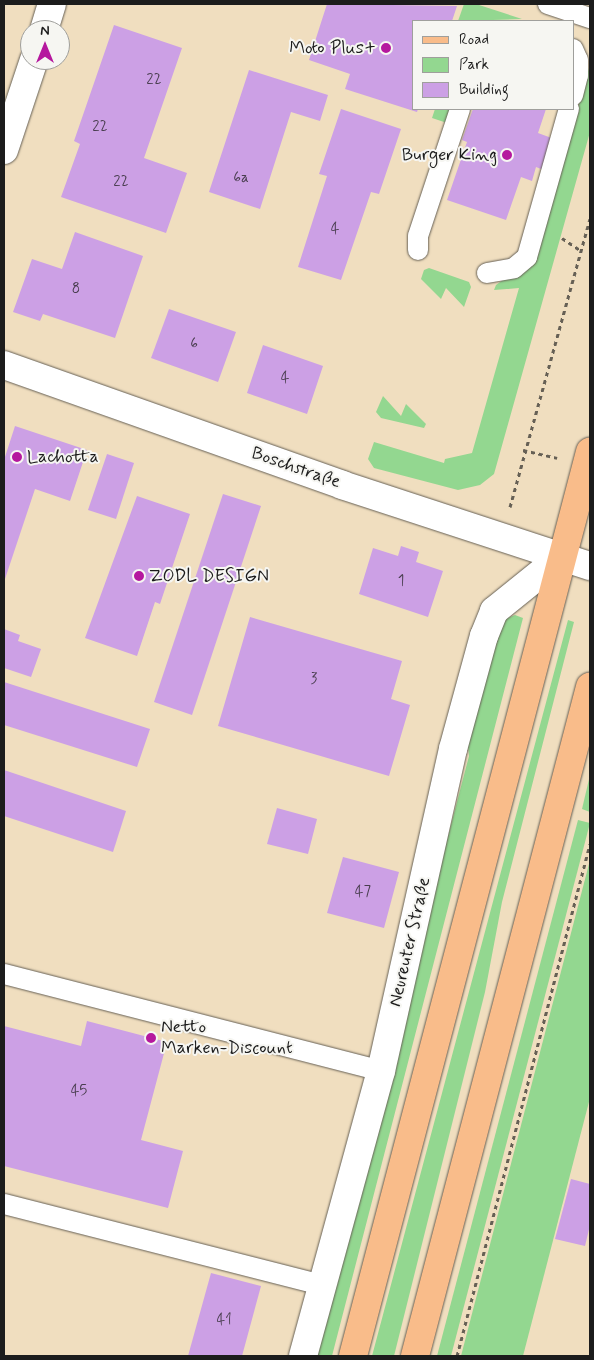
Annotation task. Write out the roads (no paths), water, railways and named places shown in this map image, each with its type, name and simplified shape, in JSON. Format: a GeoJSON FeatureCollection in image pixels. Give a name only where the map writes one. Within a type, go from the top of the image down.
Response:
{"type":"FeatureCollection","features":[{"type":"Feature","properties":{"kind":"main road"},"geometry":{"type":"LineString","coordinates":[[353,1356],[560,557],[590,452]]}},
{"type":"Feature","properties":{"kind":"main road"},"geometry":{"type":"LineString","coordinates":[[415,1356],[590,687]]}},
{"type":"Feature","properties":{"kind":"street"},"geometry":{"type":"LineString","coordinates":[[47,20],[52,4]]}},
{"type":"Feature","properties":{"kind":"street"},"geometry":{"type":"LineString","coordinates":[[4,150],[31,70]]}},
{"type":"Feature","properties":{"kind":"street","name":"Boschstraße"},"geometry":{"type":"LineString","coordinates":[[4,365],[342,484],[590,566]]}},
{"type":"Feature","properties":{"kind":"street","name":"Neureuter Straße"},"geometry":{"type":"LineString","coordinates":[[303,1356],[381,1071],[453,749],[494,611],[560,557]]}},
{"type":"Feature","properties":{"kind":"lane"},"geometry":{"type":"LineString","coordinates":[[548,4],[590,18]]}},
{"type":"Feature","properties":{"kind":"lane"},"geometry":{"type":"LineString","coordinates":[[574,50],[578,60],[574,88]]}},
{"type":"Feature","properties":{"kind":"lane"},"geometry":{"type":"LineString","coordinates":[[418,250],[418,236],[460,110]]}},
{"type":"Feature","properties":{"kind":"lane"},"geometry":{"type":"LineString","coordinates":[[486,273],[514,268],[527,257],[569,110]]}},
{"type":"Feature","properties":{"kind":"lane"},"geometry":{"type":"LineString","coordinates":[[4,974],[381,1071]]}},
{"type":"Feature","properties":{"kind":"lane"},"geometry":{"type":"LineString","coordinates":[[4,1204],[322,1285]]}},
{"type":"Feature","properties":{"kind":"place","name":"Moto Plus+"},"geometry":{"type":"Point","coordinates":[386,48]}},
{"type":"Feature","properties":{"kind":"place","name":"Burger King"},"geometry":{"type":"Point","coordinates":[507,155]}},
{"type":"Feature","properties":{"kind":"place","name":"Lachotta"},"geometry":{"type":"Point","coordinates":[17,457]}},
{"type":"Feature","properties":{"kind":"place","name":"ZODL DESIGN"},"geometry":{"type":"Point","coordinates":[139,576]}},
{"type":"Feature","properties":{"kind":"place","name":"Netto Marken-Discount"},"geometry":{"type":"Point","coordinates":[151,1038]}}]}
